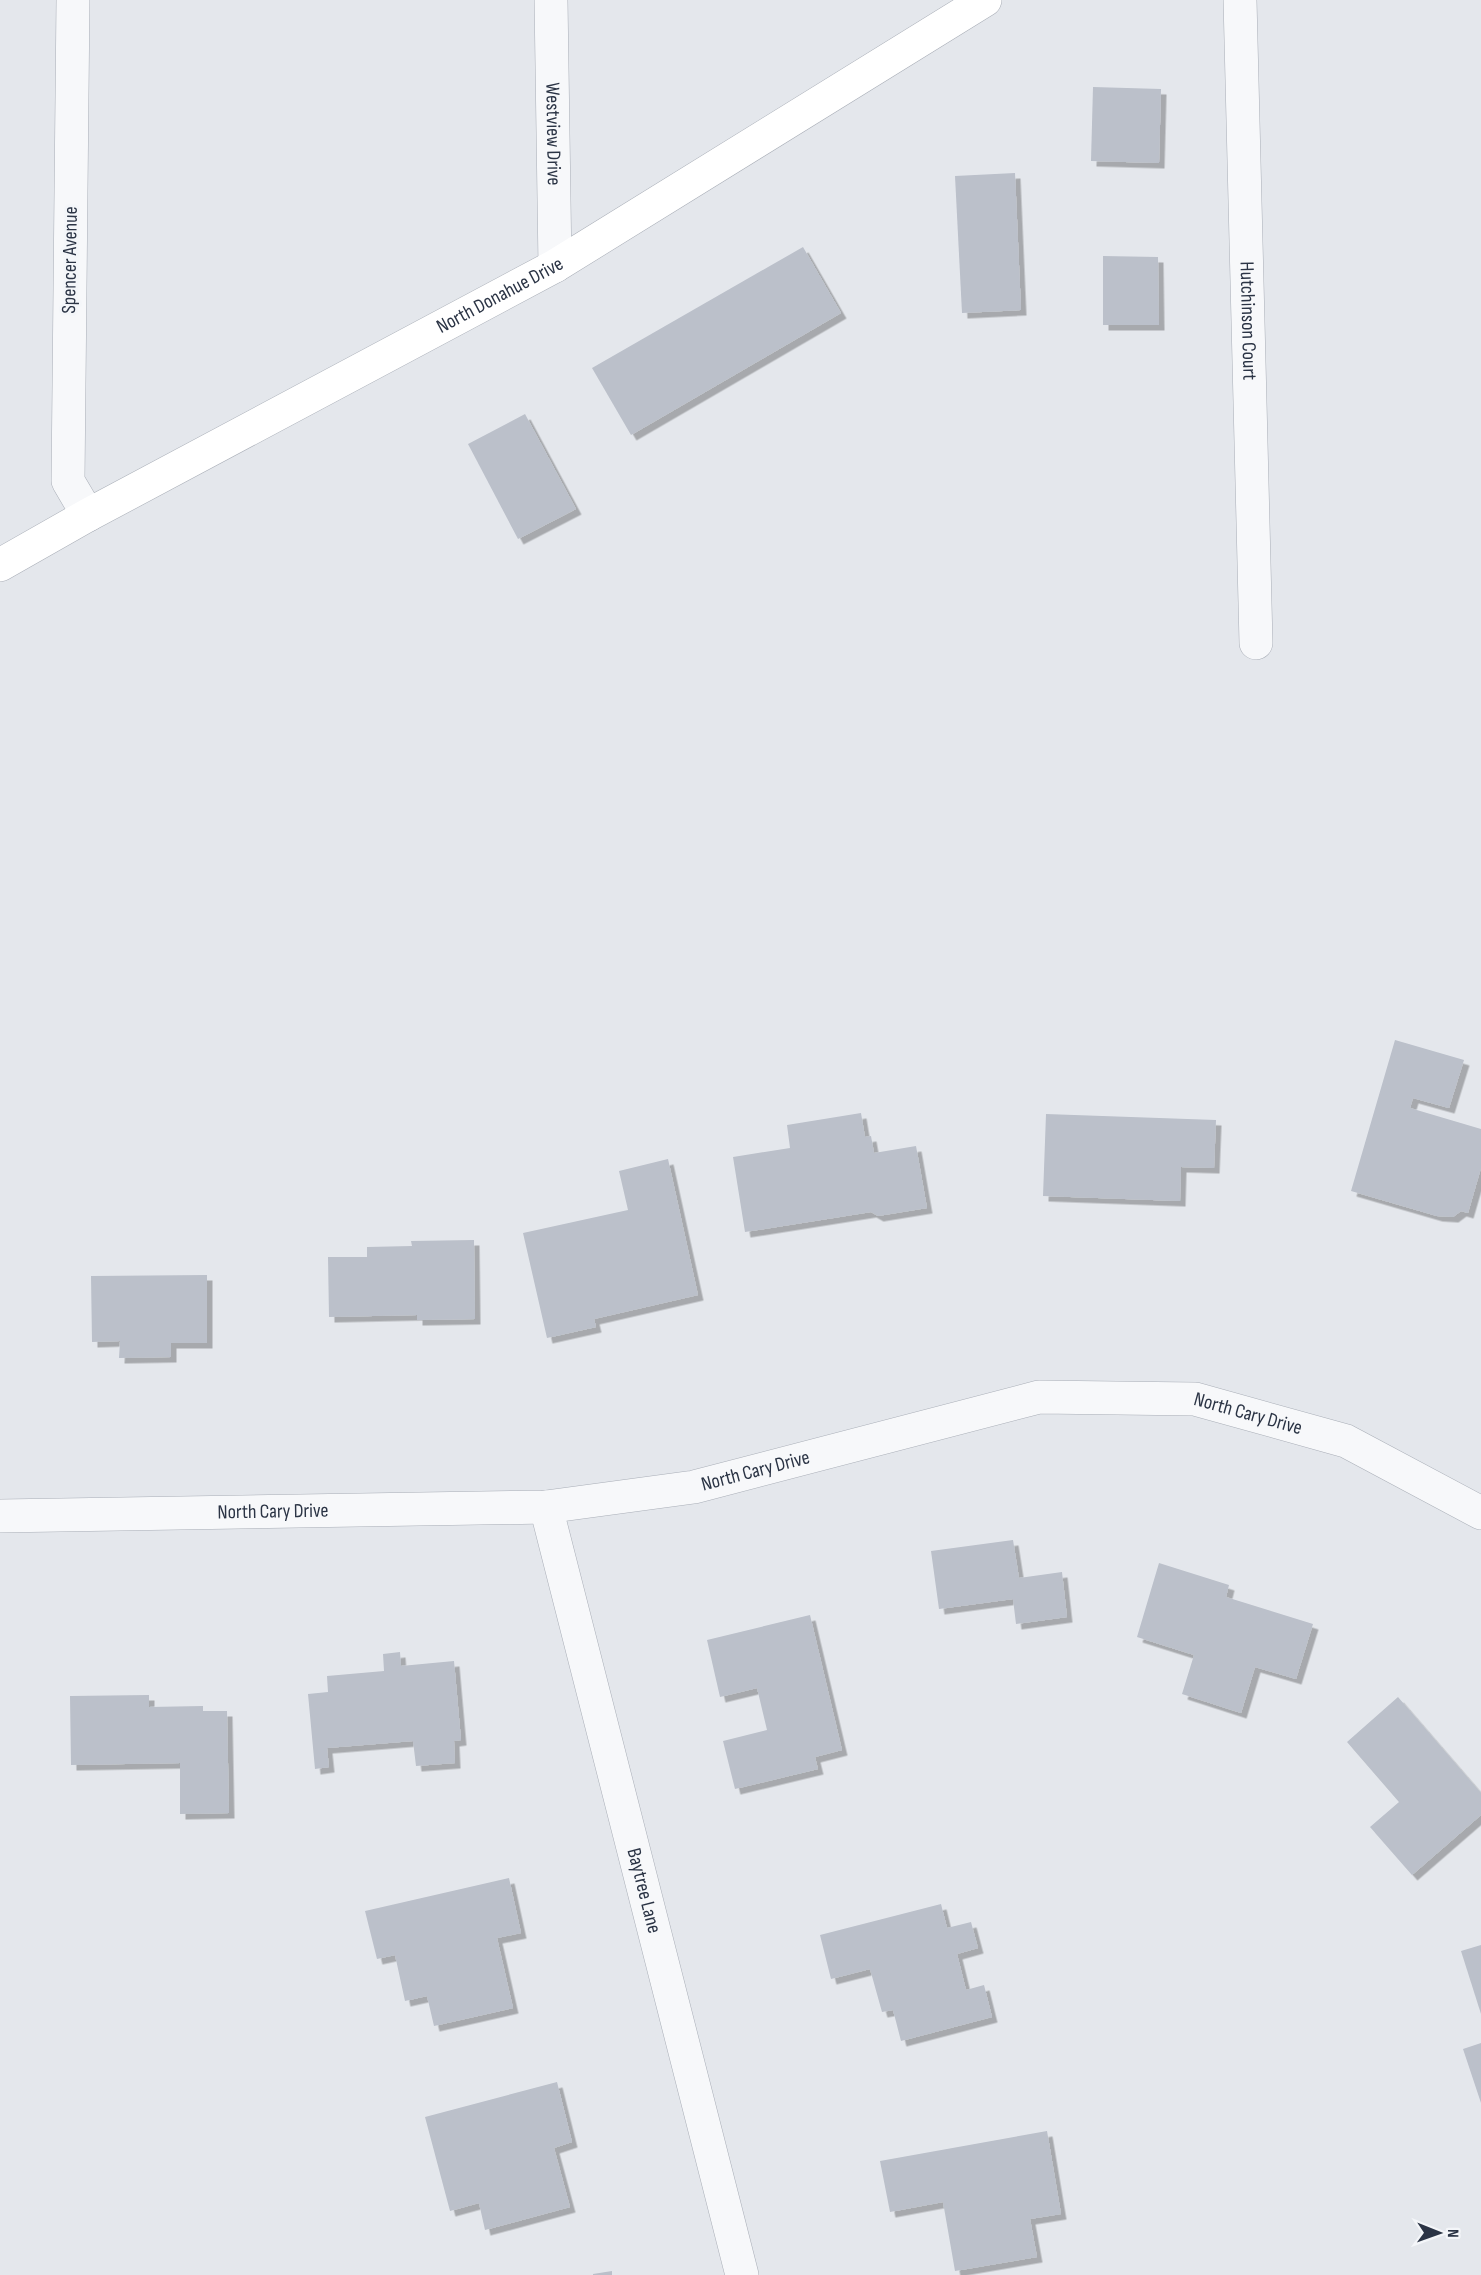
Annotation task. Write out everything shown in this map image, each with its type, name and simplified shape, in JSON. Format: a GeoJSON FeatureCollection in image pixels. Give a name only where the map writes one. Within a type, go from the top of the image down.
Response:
{"type":"FeatureCollection","features":[{"type":"Feature","properties":{"kind":"street","name":"Spencer Avenue"},"geometry":{"type":"LineString","coordinates":[[73,0],[68,481],[88,514]]}},
{"type":"Feature","properties":{"kind":"street","name":"Westview Drive"},"geometry":{"type":"LineString","coordinates":[[551,0],[555,266]]}},
{"type":"Feature","properties":{"kind":"street","name":"North Donahue Drive"},"geometry":{"type":"LineString","coordinates":[[0,565],[88,514],[555,266],[985,0]]}},
{"type":"Feature","properties":{"kind":"street","name":"Hutchinson Court"},"geometry":{"type":"LineString","coordinates":[[1239,0],[1256,643]]}},
{"type":"Feature","properties":{"kind":"street","name":"North Cary Drive"},"geometry":{"type":"LineString","coordinates":[[0,1516],[546,1507],[694,1487],[1039,1397],[1195,1400],[1346,1441],[1481,1513]]}},
{"type":"Feature","properties":{"kind":"street","name":"Baytree Lane"},"geometry":{"type":"LineString","coordinates":[[546,1507],[742,2275]]}},
{"type":"Feature","properties":{"kind":"building"},"geometry":{"type":"Polygon","coordinates":[[[1093,87],[1161,89],[1159,163],[1091,161],[1093,87]]]}},
{"type":"Feature","properties":{"kind":"building"},"geometry":{"type":"Polygon","coordinates":[[[1015,173],[1021,310],[962,313],[955,176],[1015,173]]]}},
{"type":"Feature","properties":{"kind":"building"},"geometry":{"type":"Polygon","coordinates":[[[803,247],[841,313],[631,435],[592,368],[803,247]]]}},
{"type":"Feature","properties":{"kind":"building"},"geometry":{"type":"Polygon","coordinates":[[[1103,256],[1158,257],[1159,325],[1103,325],[1103,256]]]}},
{"type":"Feature","properties":{"kind":"building"},"geometry":{"type":"Polygon","coordinates":[[[525,414],[576,509],[518,539],[468,444],[525,414]]]}},
{"type":"Feature","properties":{"kind":"building"},"geometry":{"type":"Polygon","coordinates":[[[1395,1040],[1464,1060],[1449,1108],[1413,1098],[1410,1108],[1481,1129],[1481,1168],[1468,1213],[1461,1211],[1453,1217],[1437,1216],[1351,1191],[1395,1040]]]}},
{"type":"Feature","properties":{"kind":"building"},"geometry":{"type":"Polygon","coordinates":[[[861,1113],[865,1137],[871,1136],[874,1153],[916,1146],[927,1208],[878,1216],[871,1212],[745,1232],[733,1157],[790,1148],[787,1125],[861,1113]]]}},
{"type":"Feature","properties":{"kind":"building"},"geometry":{"type":"Polygon","coordinates":[[[1046,1114],[1216,1120],[1214,1168],[1181,1167],[1180,1201],[1043,1196],[1046,1114]]]}},
{"type":"Feature","properties":{"kind":"building"},"geometry":{"type":"Polygon","coordinates":[[[668,1159],[698,1295],[594,1319],[596,1327],[547,1338],[523,1233],[628,1210],[619,1171],[668,1159]]]}},
{"type":"Feature","properties":{"kind":"building"},"geometry":{"type":"Polygon","coordinates":[[[474,1240],[475,1319],[417,1320],[417,1315],[329,1317],[328,1257],[367,1257],[367,1247],[412,1246],[411,1241],[474,1240]]]}},
{"type":"Feature","properties":{"kind":"building"},"geometry":{"type":"Polygon","coordinates":[[[207,1275],[207,1343],[171,1343],[171,1357],[119,1358],[120,1341],[92,1342],[91,1276],[207,1275]]]}},
{"type":"Feature","properties":{"kind":"building"},"geometry":{"type":"Polygon","coordinates":[[[1013,1540],[1019,1578],[1062,1572],[1067,1617],[1016,1624],[1013,1599],[939,1609],[931,1551],[1013,1540]]]}},
{"type":"Feature","properties":{"kind":"building"},"geometry":{"type":"Polygon","coordinates":[[[1159,1563],[1229,1585],[1226,1597],[1313,1624],[1296,1679],[1255,1667],[1241,1713],[1182,1694],[1194,1655],[1137,1637],[1159,1563]]]}},
{"type":"Feature","properties":{"kind":"building"},"geometry":{"type":"Polygon","coordinates":[[[810,1615],[842,1750],[815,1757],[818,1769],[735,1789],[723,1741],[767,1730],[757,1688],[720,1697],[707,1640],[810,1615]]]}},
{"type":"Feature","properties":{"kind":"building"},"geometry":{"type":"Polygon","coordinates":[[[400,1652],[401,1666],[454,1661],[461,1740],[454,1741],[455,1763],[416,1766],[413,1741],[327,1748],[329,1767],[315,1769],[308,1694],[328,1692],[327,1676],[384,1671],[383,1654],[400,1652]]]}},
{"type":"Feature","properties":{"kind":"building"},"geometry":{"type":"Polygon","coordinates":[[[149,1695],[149,1707],[203,1706],[203,1711],[227,1711],[229,1813],[180,1814],[180,1763],[71,1765],[70,1696],[149,1695]]]}},
{"type":"Feature","properties":{"kind":"building"},"geometry":{"type":"Polygon","coordinates":[[[1398,1697],[1481,1793],[1481,1815],[1412,1875],[1370,1827],[1399,1802],[1347,1742],[1398,1697]]]}},
{"type":"Feature","properties":{"kind":"building"},"geometry":{"type":"Polygon","coordinates":[[[509,1878],[521,1933],[497,1938],[513,2008],[434,2026],[427,1996],[405,2001],[395,1955],[377,1959],[365,1911],[509,1878]]]}},
{"type":"Feature","properties":{"kind":"building"},"geometry":{"type":"Polygon","coordinates":[[[941,1904],[947,1928],[971,1922],[978,1948],[957,1954],[966,1990],[984,1985],[992,2017],[901,2041],[893,2010],[882,2012],[870,1969],[831,1979],[820,1935],[941,1904]]]}},
{"type":"Feature","properties":{"kind":"building"},"geometry":{"type":"Polygon","coordinates":[[[1481,1945],[1481,2014],[1461,1951],[1481,1945]]]}},
{"type":"Feature","properties":{"kind":"building"},"geometry":{"type":"Polygon","coordinates":[[[1481,2043],[1481,2103],[1463,2049],[1481,2043]]]}},
{"type":"Feature","properties":{"kind":"building"},"geometry":{"type":"Polygon","coordinates":[[[557,2082],[572,2142],[554,2148],[570,2207],[485,2230],[479,2203],[450,2211],[425,2117],[557,2082]]]}},
{"type":"Feature","properties":{"kind":"building"},"geometry":{"type":"Polygon","coordinates":[[[1047,2131],[1061,2214],[1030,2219],[1037,2257],[955,2271],[943,2202],[890,2212],[880,2161],[1047,2131]]]}},
{"type":"Feature","properties":{"kind":"building"},"geometry":{"type":"Polygon","coordinates":[[[612,2271],[612,2275],[593,2275],[593,2274],[612,2271]]]}}]}
